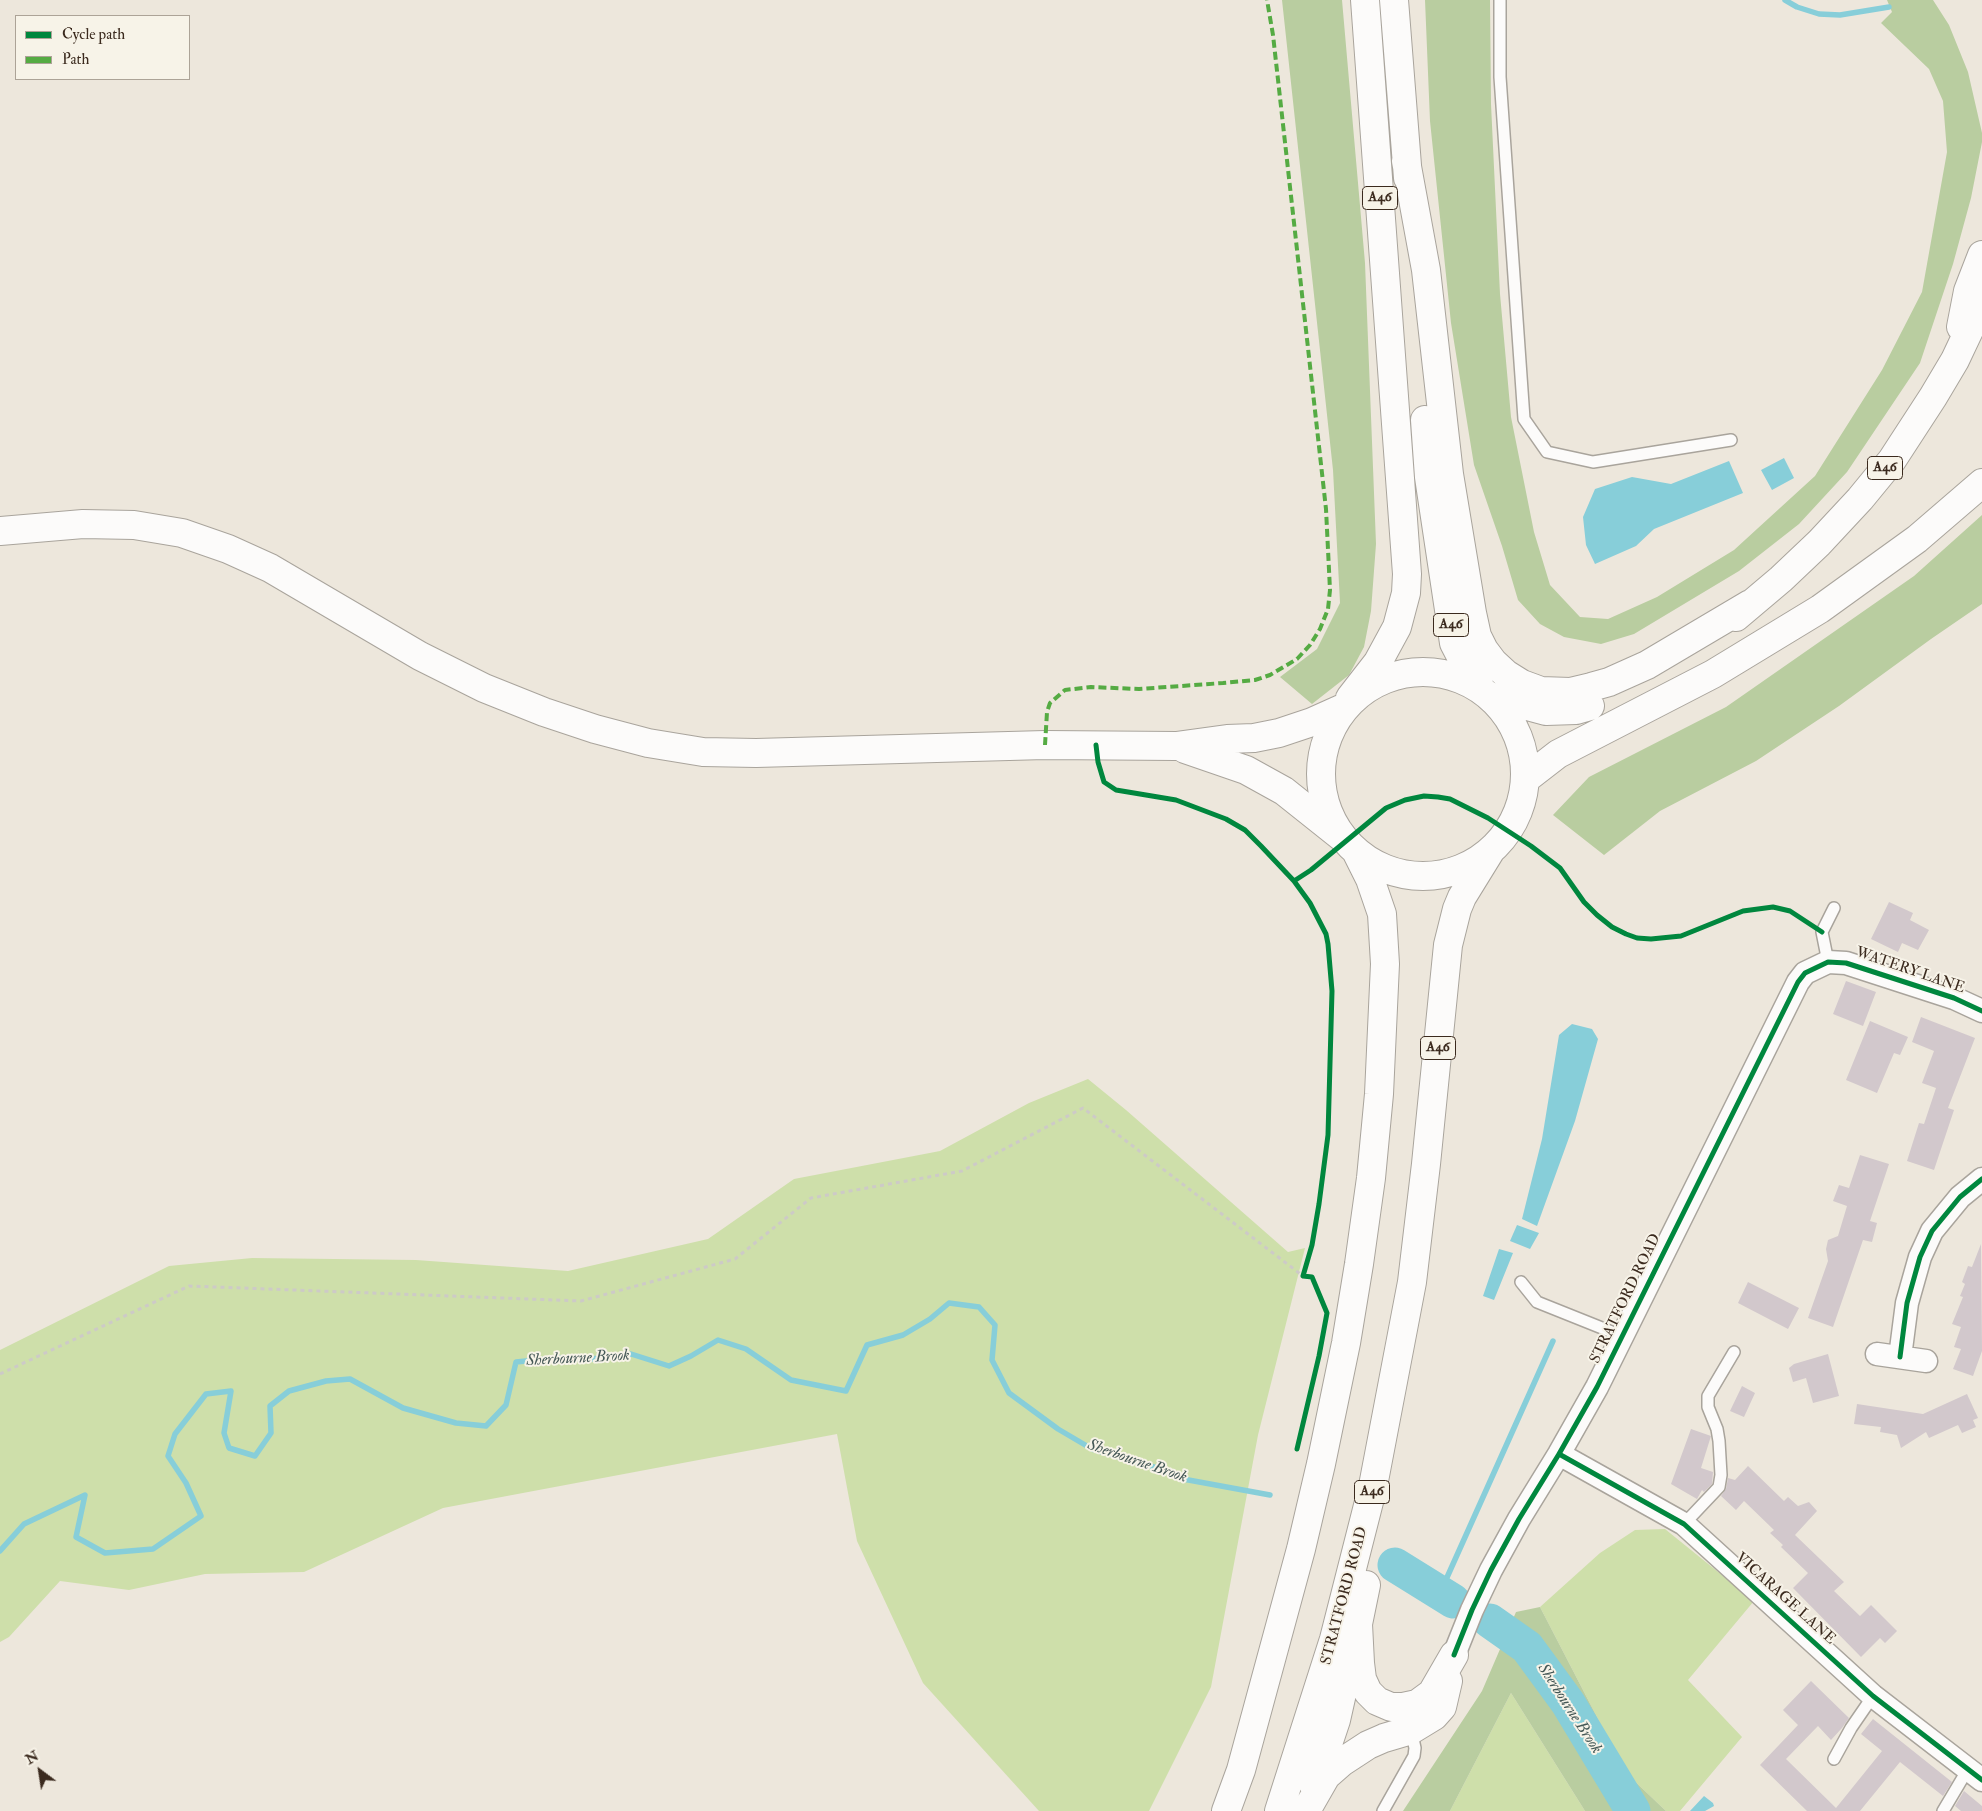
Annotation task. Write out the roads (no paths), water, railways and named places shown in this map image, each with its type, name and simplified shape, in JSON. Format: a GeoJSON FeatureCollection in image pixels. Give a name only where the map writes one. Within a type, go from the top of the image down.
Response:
{"type":"FeatureCollection","features":[{"type":"Feature","properties":{"kind":"main road","name":"A46"},"geometry":{"type":"LineString","coordinates":[[1345,703],[1378,662],[1394,634],[1402,610],[1407,574],[1365,0]]}},
{"type":"Feature","properties":{"kind":"main road","name":"A46"},"geometry":{"type":"LineString","coordinates":[[1394,0],[1429,477],[1454,643],[1467,668],[1487,692],[1546,711],[1576,710],[1602,702],[1650,679],[1703,647],[1794,566],[1860,499],[1904,444],[1954,360],[1982,303]]}},
{"type":"Feature","properties":{"kind":"main road"},"geometry":{"type":"LineString","coordinates":[[1406,160],[1426,270],[1448,466],[1472,612],[1477,636],[1493,662],[1506,674],[1522,684],[1541,691],[1570,692],[1609,682],[1647,665],[1750,604]]}},
{"type":"Feature","properties":{"kind":"main road","name":"A46"},"geometry":{"type":"LineString","coordinates":[[1954,360],[1968,291],[1982,255]]}},
{"type":"Feature","properties":{"kind":"main road"},"geometry":{"type":"LineString","coordinates":[[1527,778],[1558,754],[1722,669],[1820,609],[1917,539],[1982,483]]}},
{"type":"Feature","properties":{"kind":"main road"},"geometry":{"type":"LineString","coordinates":[[0,531],[83,524],[134,525],[182,533],[228,549],[270,568],[420,656],[484,688],[544,712],[595,729],[648,743],[703,752],[756,753],[1036,745],[1176,746],[1227,739],[1254,738],[1279,733],[1395,678],[1414,674],[1448,676],[1487,692],[1518,735],[1524,751],[1527,778]]}},
{"type":"Feature","properties":{"kind":"main road"},"geometry":{"type":"LineString","coordinates":[[1226,1811],[1241,1770],[1301,1548],[1321,1464],[1346,1343],[1364,1226],[1379,1094],[1385,964],[1382,914],[1370,879],[1331,818],[1324,797],[1321,774],[1322,751],[1329,730],[1345,703]]}},
{"type":"Feature","properties":{"kind":"main road"},"geometry":{"type":"LineString","coordinates":[[1176,746],[1246,770],[1284,791],[1372,864],[1392,872],[1415,876],[1433,874],[1466,865],[1480,859],[1491,850]]}},
{"type":"Feature","properties":{"kind":"main road","name":"STRATFORD ROAD"},"geometry":{"type":"LineString","coordinates":[[1279,1811],[1334,1639],[1357,1556],[1373,1486],[1412,1282],[1448,946],[1457,909],[1462,897],[1510,821],[1524,792],[1527,778]]}},
{"type":"Feature","properties":{"kind":"main road"},"geometry":{"type":"LineString","coordinates":[[1306,1810],[1336,1720],[1387,1485],[1401,1392],[1412,1282]]}},
{"type":"Feature","properties":{"kind":"main road"},"geometry":{"type":"LineString","coordinates":[[1358,1624],[1362,1679],[1368,1692],[1377,1701],[1391,1707],[1417,1704],[1432,1693],[1454,1655]]}},
{"type":"Feature","properties":{"kind":"main road"},"geometry":{"type":"LineString","coordinates":[[1306,1810],[1326,1776],[1342,1762],[1376,1741],[1411,1730],[1434,1716],[1442,1707],[1454,1655]]}},
{"type":"Feature","properties":{"kind":"street","name":"WATERY LANE"},"geometry":{"type":"LineString","coordinates":[[1828,962],[1846,962],[1865,967],[1954,998],[1982,1011]]}},
{"type":"Feature","properties":{"kind":"street","name":"STRATFORD ROAD"},"geometry":{"type":"LineString","coordinates":[[1454,1655],[1491,1570],[1519,1519],[1559,1454],[1622,1336],[1793,990],[1805,973],[1828,962]]}},
{"type":"Feature","properties":{"kind":"street"},"geometry":{"type":"LineString","coordinates":[[1900,1357],[1907,1302],[1920,1257],[1932,1231],[1960,1197],[1982,1179]]}},
{"type":"Feature","properties":{"kind":"street"},"geometry":{"type":"LineString","coordinates":[[1877,1354],[1926,1361]]}},
{"type":"Feature","properties":{"kind":"street","name":"VICARAGE LANE"},"geometry":{"type":"LineString","coordinates":[[1559,1454],[1684,1524],[1873,1696],[1975,1774]]}},
{"type":"Feature","properties":{"kind":"lane"},"geometry":{"type":"LineString","coordinates":[[1500,0],[1500,77],[1524,420],[1547,452],[1593,462],[1731,440]]}},
{"type":"Feature","properties":{"kind":"lane"},"geometry":{"type":"LineString","coordinates":[[1828,962],[1822,932],[1834,908]]}},
{"type":"Feature","properties":{"kind":"lane"},"geometry":{"type":"LineString","coordinates":[[1521,1282],[1536,1302],[1622,1336]]}},
{"type":"Feature","properties":{"kind":"lane"},"geometry":{"type":"LineString","coordinates":[[1684,1524],[1718,1487],[1720,1475],[1719,1441],[1717,1429],[1708,1407],[1708,1396],[1734,1352]]}},
{"type":"Feature","properties":{"kind":"lane"},"geometry":{"type":"LineString","coordinates":[[1834,1759],[1851,1728],[1873,1696]]}},
{"type":"Feature","properties":{"kind":"lane"},"geometry":{"type":"LineString","coordinates":[[1384,1811],[1414,1756],[1415,1748],[1411,1730]]}},
{"type":"Feature","properties":{"kind":"lane"},"geometry":{"type":"LineString","coordinates":[[1943,1811],[1975,1774]]}},
{"type":"Feature","properties":{"kind":"water"},"geometry":{"type":"Polygon","coordinates":[[[1784,458],[1794,478],[1772,490],[1761,470],[1784,458]]]}},
{"type":"Feature","properties":{"kind":"water"},"geometry":{"type":"Polygon","coordinates":[[[1729,461],[1743,493],[1654,529],[1636,546],[1595,564],[1586,545],[1583,517],[1595,489],[1632,477],[1671,484],[1729,461]]]}},
{"type":"Feature","properties":{"kind":"water"},"geometry":{"type":"Polygon","coordinates":[[[1572,1024],[1592,1029],[1598,1039],[1575,1121],[1537,1226],[1522,1219],[1542,1139],[1559,1035],[1572,1024]]]}},
{"type":"Feature","properties":{"kind":"water"},"geometry":{"type":"Polygon","coordinates":[[[1517,1225],[1539,1233],[1530,1249],[1510,1241],[1517,1225]]]}},
{"type":"Feature","properties":{"kind":"water"},"geometry":{"type":"Polygon","coordinates":[[[1499,1249],[1513,1253],[1494,1300],[1483,1296],[1499,1249]]]}},
{"type":"Feature","properties":{"kind":"water"},"geometry":{"type":"Polygon","coordinates":[[[1704,1796],[1714,1806],[1705,1811],[1690,1811],[1704,1796]]]}},
{"type":"Feature","properties":{"kind":"waterway"},"geometry":{"type":"LineString","coordinates":[[1785,0],[1797,7],[1819,14],[1840,15],[1889,7]]}},
{"type":"Feature","properties":{"kind":"waterway","name":"Sherbourne Brook"},"geometry":{"type":"LineString","coordinates":[[0,1551],[24,1524],[85,1495],[76,1537],[105,1553],[153,1549],[201,1516],[186,1483],[168,1456],[175,1434],[206,1394],[231,1391],[224,1433],[229,1448],[255,1456],[271,1433],[270,1406],[289,1391],[326,1381],[350,1379],[403,1408],[456,1423],[486,1426],[506,1405],[516,1362],[556,1358],[592,1359],[631,1354],[669,1366],[718,1340],[746,1349],[791,1380],[846,1391],[867,1345],[903,1335],[930,1319],[949,1303],[979,1307],[995,1325],[992,1360],[1009,1393],[1058,1429],[1092,1449],[1157,1468],[1183,1479],[1270,1495]]}},
{"type":"Feature","properties":{"kind":"waterway"},"geometry":{"type":"LineString","coordinates":[[1440,1593],[1553,1341]]}},
{"type":"Feature","properties":{"kind":"waterway","name":"Sherbourne Brook"},"geometry":{"type":"LineString","coordinates":[[1395,1565],[1453,1601]]}},
{"type":"Feature","properties":{"kind":"waterway","name":"Sherbourne Brook"},"geometry":{"type":"LineString","coordinates":[[1490,1621],[1527,1647],[1568,1703],[1633,1811]]}}]}
